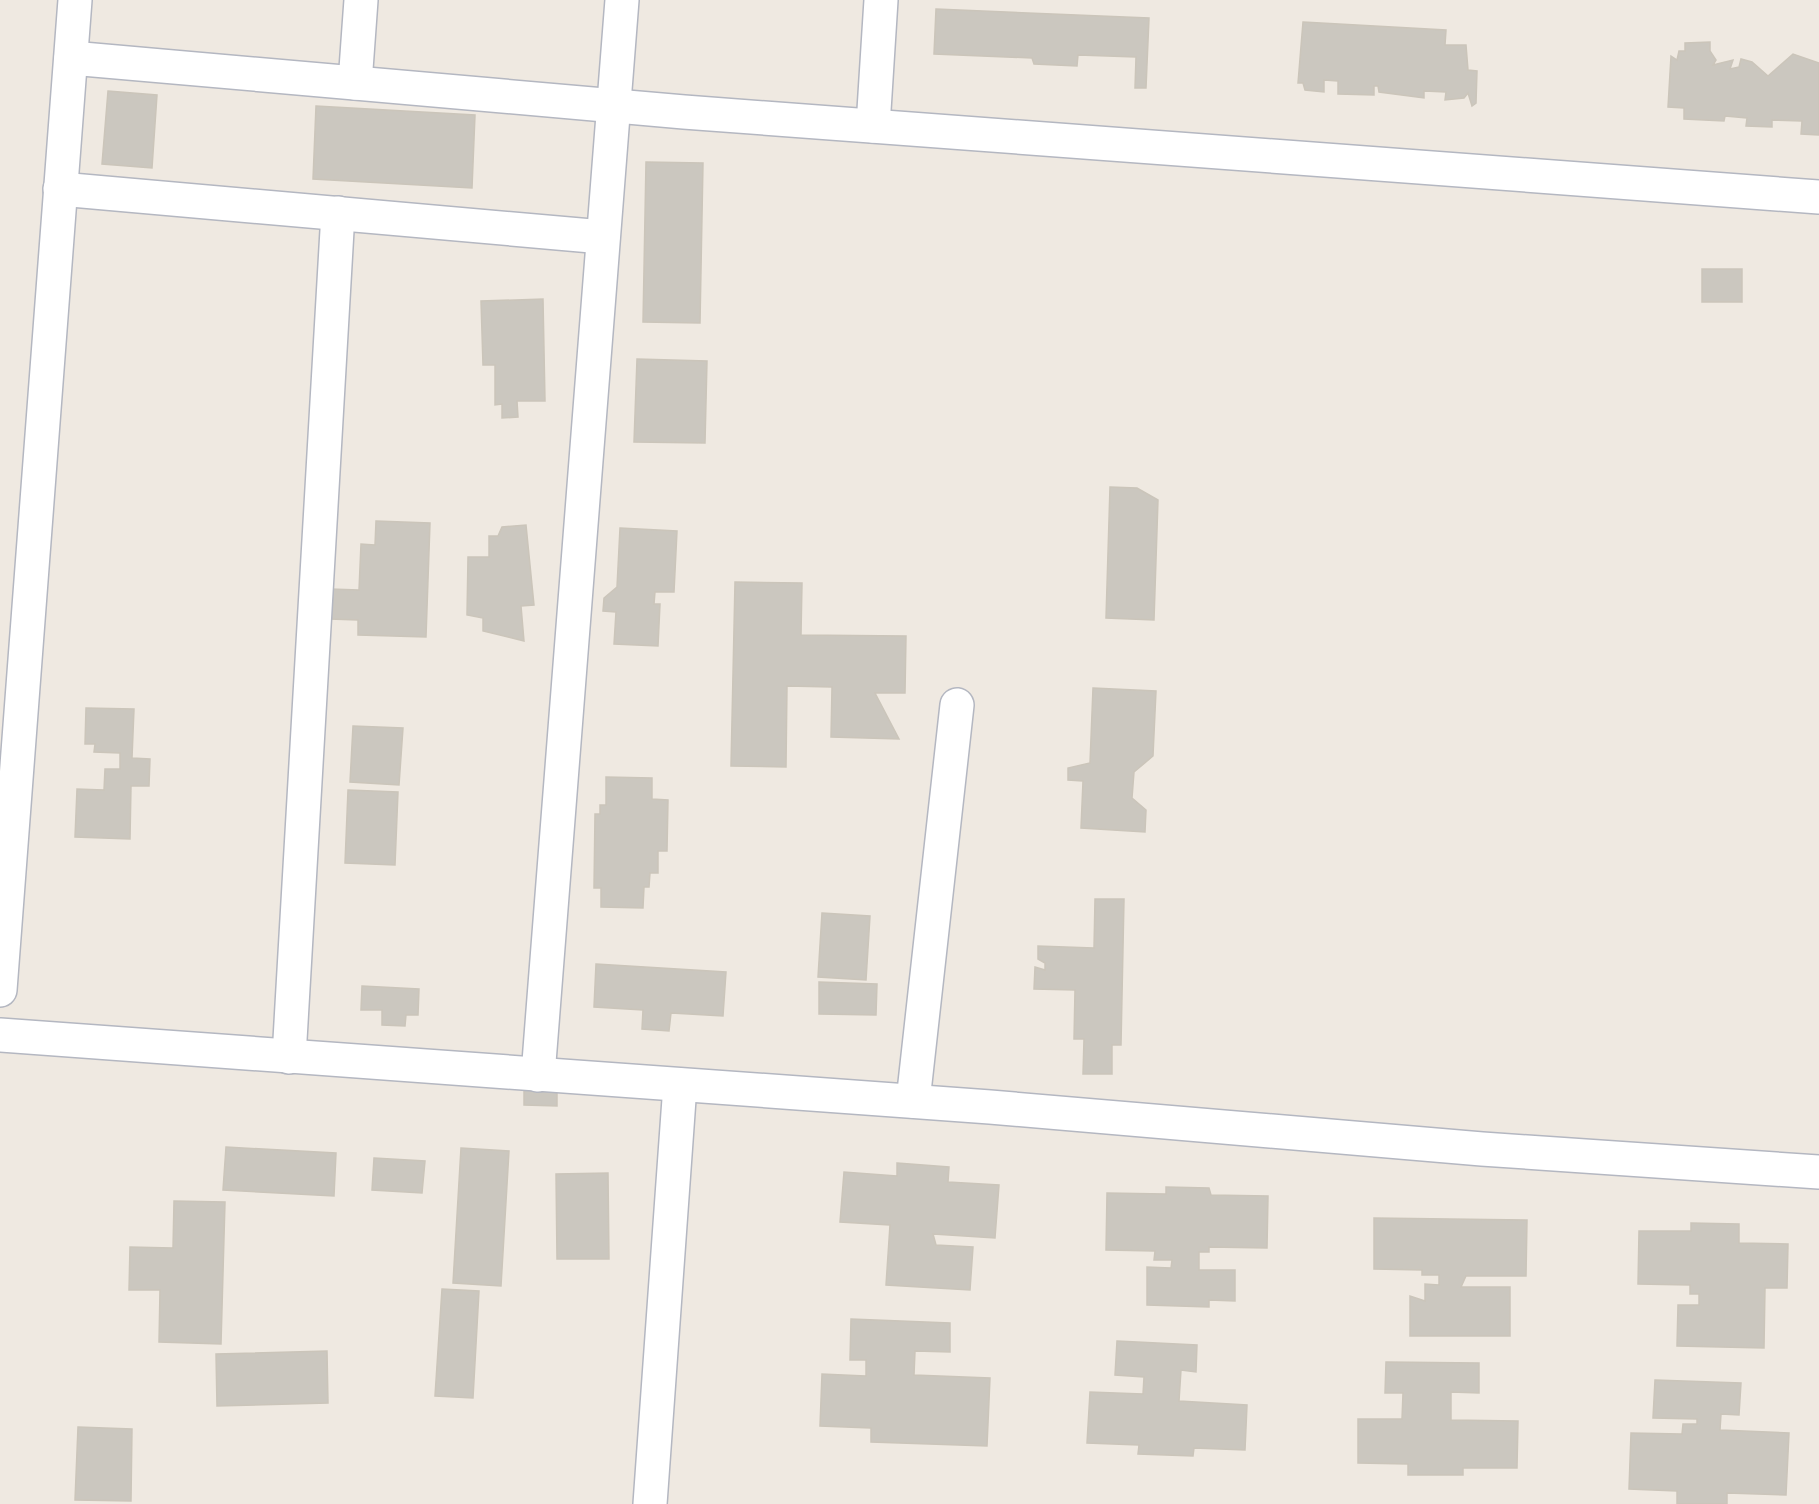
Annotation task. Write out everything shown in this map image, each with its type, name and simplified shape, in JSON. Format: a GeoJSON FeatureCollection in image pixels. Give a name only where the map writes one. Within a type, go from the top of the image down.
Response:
{"type":"FeatureCollection","features":[{"type":"Feature","properties":{"kind":"lane"},"geometry":{"type":"LineString","coordinates":[[0,990],[75,0]]}},
{"type":"Feature","properties":{"kind":"lane"},"geometry":{"type":"LineString","coordinates":[[354,83],[361,0]]}},
{"type":"Feature","properties":{"kind":"lane"},"geometry":{"type":"LineString","coordinates":[[538,1075],[622,0]]}},
{"type":"Feature","properties":{"kind":"lane"},"geometry":{"type":"LineString","coordinates":[[873,126],[881,0]]}},
{"type":"Feature","properties":{"kind":"lane"},"geometry":{"type":"LineString","coordinates":[[71,58],[613,106],[1819,197]]}},
{"type":"Feature","properties":{"kind":"lane"},"geometry":{"type":"LineString","coordinates":[[60,189],[603,237]]}},
{"type":"Feature","properties":{"kind":"lane"},"geometry":{"type":"LineString","coordinates":[[289,1057],[338,213]]}},
{"type":"Feature","properties":{"kind":"lane"},"geometry":{"type":"LineString","coordinates":[[913,1101],[957,705]]}},
{"type":"Feature","properties":{"kind":"lane"},"geometry":{"type":"LineString","coordinates":[[0,1035],[913,1101],[1482,1149],[1819,1172]]}},
{"type":"Feature","properties":{"kind":"lane"},"geometry":{"type":"LineString","coordinates":[[650,1504],[680,1085]]}},
{"type":"Feature","properties":{"kind":"building"},"geometry":{"type":"Polygon","coordinates":[[[936,9],[1149,18],[1146,88],[1135,88],[1136,57],[1078,55],[1077,66],[1034,64],[1032,58],[934,54],[936,9]]]}},
{"type":"Feature","properties":{"kind":"building"},"geometry":{"type":"Polygon","coordinates":[[[1303,22],[1446,30],[1445,45],[1466,45],[1468,70],[1477,71],[1476,103],[1472,106],[1468,93],[1464,98],[1445,100],[1446,92],[1424,91],[1424,98],[1379,92],[1378,86],[1374,86],[1374,95],[1338,94],[1338,81],[1324,80],[1324,92],[1305,90],[1303,83],[1298,83],[1303,22]]]}},
{"type":"Feature","properties":{"kind":"building"},"geometry":{"type":"Polygon","coordinates":[[[1710,42],[1710,51],[1716,60],[1713,65],[1733,60],[1730,69],[1739,67],[1741,59],[1752,62],[1768,76],[1793,54],[1819,63],[1819,135],[1801,134],[1802,121],[1772,120],[1772,127],[1746,126],[1747,118],[1725,116],[1724,121],[1684,119],[1684,108],[1668,107],[1671,56],[1677,60],[1679,51],[1685,51],[1685,43],[1710,42]]]}},
{"type":"Feature","properties":{"kind":"building"},"geometry":{"type":"Polygon","coordinates":[[[108,91],[157,95],[152,168],[102,164],[108,91]]]}},
{"type":"Feature","properties":{"kind":"building"},"geometry":{"type":"Polygon","coordinates":[[[316,106],[475,115],[472,188],[313,179],[316,106]]]}},
{"type":"Feature","properties":{"kind":"building"},"geometry":{"type":"Polygon","coordinates":[[[646,162],[703,163],[700,323],[643,322],[646,162]]]}},
{"type":"Feature","properties":{"kind":"building"},"geometry":{"type":"Polygon","coordinates":[[[1702,269],[1742,269],[1742,302],[1702,302],[1702,269]]]}},
{"type":"Feature","properties":{"kind":"building"},"geometry":{"type":"Polygon","coordinates":[[[543,299],[545,401],[517,401],[518,417],[502,418],[502,404],[495,405],[495,365],[483,365],[481,301],[543,299]]]}},
{"type":"Feature","properties":{"kind":"building"},"geometry":{"type":"Polygon","coordinates":[[[637,359],[707,361],[705,443],[634,442],[637,359]]]}},
{"type":"Feature","properties":{"kind":"building"},"geometry":{"type":"Polygon","coordinates":[[[1110,487],[1137,488],[1158,500],[1154,620],[1106,618],[1110,487]]]}},
{"type":"Feature","properties":{"kind":"building"},"geometry":{"type":"Polygon","coordinates":[[[376,521],[430,523],[426,637],[358,635],[358,620],[330,619],[331,589],[359,590],[361,544],[375,545],[376,521]]]}},
{"type":"Feature","properties":{"kind":"building"},"geometry":{"type":"Polygon","coordinates":[[[526,525],[534,605],[521,606],[524,641],[483,631],[483,618],[467,615],[468,557],[489,557],[489,536],[498,536],[502,527],[526,525]]]}},
{"type":"Feature","properties":{"kind":"building"},"geometry":{"type":"Polygon","coordinates":[[[620,528],[677,531],[674,592],[655,592],[654,604],[660,604],[658,646],[614,644],[616,612],[603,611],[604,598],[617,587],[620,528]]]}},
{"type":"Feature","properties":{"kind":"building"},"geometry":{"type":"Polygon","coordinates":[[[735,582],[802,583],[801,635],[906,636],[905,693],[875,693],[899,739],[831,737],[832,687],[787,686],[786,767],[731,766],[735,582]]]}},
{"type":"Feature","properties":{"kind":"building"},"geometry":{"type":"Polygon","coordinates":[[[1093,688],[1156,691],[1153,756],[1134,772],[1132,798],[1146,810],[1145,832],[1081,828],[1083,781],[1068,780],[1068,768],[1090,763],[1093,688]]]}},
{"type":"Feature","properties":{"kind":"building"},"geometry":{"type":"Polygon","coordinates":[[[86,708],[134,709],[132,758],[150,759],[149,786],[131,786],[130,839],[75,837],[77,789],[104,790],[105,769],[120,769],[120,753],[94,752],[95,744],[85,744],[86,708]]]}},
{"type":"Feature","properties":{"kind":"building"},"geometry":{"type":"Polygon","coordinates":[[[353,726],[403,728],[399,785],[350,782],[353,726]]]}},
{"type":"Feature","properties":{"kind":"building"},"geometry":{"type":"Polygon","coordinates":[[[606,777],[652,778],[652,799],[668,800],[667,851],[658,851],[658,873],[650,873],[649,887],[644,887],[643,908],[601,907],[601,888],[594,888],[595,814],[600,814],[600,805],[606,805],[606,777]]]}},
{"type":"Feature","properties":{"kind":"building"},"geometry":{"type":"Polygon","coordinates":[[[348,790],[398,792],[395,865],[345,863],[348,790]]]}},
{"type":"Feature","properties":{"kind":"building"},"geometry":{"type":"Polygon","coordinates":[[[1095,899],[1124,899],[1121,1045],[1112,1045],[1112,1074],[1083,1074],[1084,1039],[1074,1039],[1075,990],[1034,989],[1035,967],[1045,970],[1045,963],[1038,959],[1038,946],[1094,948],[1095,899]]]}},
{"type":"Feature","properties":{"kind":"building"},"geometry":{"type":"Polygon","coordinates":[[[822,913],[870,916],[866,980],[818,977],[822,913]]]}},
{"type":"Feature","properties":{"kind":"building"},"geometry":{"type":"Polygon","coordinates":[[[596,964],[726,972],[723,1016],[671,1013],[669,1031],[642,1029],[643,1010],[594,1007],[596,964]]]}},
{"type":"Feature","properties":{"kind":"building"},"geometry":{"type":"Polygon","coordinates":[[[819,982],[877,984],[876,1015],[819,1014],[819,982]]]}},
{"type":"Feature","properties":{"kind":"building"},"geometry":{"type":"Polygon","coordinates":[[[362,986],[419,989],[418,1015],[406,1015],[405,1026],[382,1025],[382,1010],[361,1010],[362,986]]]}},
{"type":"Feature","properties":{"kind":"building"},"geometry":{"type":"Polygon","coordinates":[[[524,1088],[557,1088],[557,1106],[524,1105],[524,1088]]]}},
{"type":"Feature","properties":{"kind":"building"},"geometry":{"type":"Polygon","coordinates":[[[226,1147],[336,1153],[334,1196],[223,1190],[226,1147]]]}},
{"type":"Feature","properties":{"kind":"building"},"geometry":{"type":"Polygon","coordinates":[[[461,1148],[509,1151],[501,1286],[453,1283],[461,1148]]]}},
{"type":"Feature","properties":{"kind":"building"},"geometry":{"type":"Polygon","coordinates":[[[374,1158],[425,1161],[422,1193],[372,1190],[374,1158]]]}},
{"type":"Feature","properties":{"kind":"building"},"geometry":{"type":"Polygon","coordinates":[[[897,1163],[949,1167],[948,1182],[999,1185],[995,1238],[933,1234],[936,1245],[973,1247],[970,1290],[886,1285],[890,1225],[840,1222],[844,1172],[897,1176],[897,1163]]]}},
{"type":"Feature","properties":{"kind":"building"},"geometry":{"type":"Polygon","coordinates":[[[608,1173],[609,1259],[557,1259],[556,1174],[608,1173]]]}},
{"type":"Feature","properties":{"kind":"building"},"geometry":{"type":"Polygon","coordinates":[[[1166,1187],[1209,1188],[1211,1195],[1268,1196],[1267,1248],[1209,1247],[1209,1252],[1199,1252],[1199,1270],[1235,1270],[1235,1301],[1209,1300],[1209,1307],[1147,1305],[1147,1267],[1171,1268],[1172,1260],[1154,1260],[1155,1251],[1106,1250],[1107,1193],[1166,1194],[1166,1187]]]}},
{"type":"Feature","properties":{"kind":"building"},"geometry":{"type":"Polygon","coordinates":[[[174,1201],[225,1202],[221,1344],[159,1342],[160,1290],[129,1290],[130,1247],[173,1248],[174,1201]]]}},
{"type":"Feature","properties":{"kind":"building"},"geometry":{"type":"Polygon","coordinates":[[[1374,1218],[1527,1220],[1526,1276],[1466,1276],[1461,1287],[1510,1287],[1510,1336],[1410,1336],[1410,1296],[1425,1301],[1425,1284],[1439,1285],[1439,1275],[1422,1275],[1422,1270],[1374,1269],[1374,1218]]]}},
{"type":"Feature","properties":{"kind":"building"},"geometry":{"type":"Polygon","coordinates":[[[1691,1223],[1739,1224],[1739,1243],[1788,1244],[1787,1288],[1765,1288],[1764,1348],[1677,1346],[1678,1305],[1699,1305],[1699,1294],[1690,1294],[1690,1285],[1638,1284],[1639,1231],[1691,1231],[1691,1223]]]}},
{"type":"Feature","properties":{"kind":"building"},"geometry":{"type":"Polygon","coordinates":[[[442,1289],[479,1291],[473,1398],[435,1396],[442,1289]]]}},
{"type":"Feature","properties":{"kind":"building"},"geometry":{"type":"Polygon","coordinates":[[[851,1319],[950,1323],[950,1352],[915,1351],[914,1375],[990,1378],[987,1446],[871,1442],[871,1428],[820,1426],[822,1374],[866,1376],[866,1360],[850,1360],[851,1319]]]}},
{"type":"Feature","properties":{"kind":"building"},"geometry":{"type":"Polygon","coordinates":[[[1117,1341],[1197,1345],[1196,1372],[1181,1370],[1179,1401],[1247,1405],[1245,1450],[1194,1448],[1193,1456],[1138,1454],[1139,1445],[1087,1443],[1090,1392],[1143,1394],[1144,1377],[1115,1375],[1117,1341]]]}},
{"type":"Feature","properties":{"kind":"building"},"geometry":{"type":"Polygon","coordinates":[[[327,1351],[328,1403],[217,1406],[216,1354],[327,1351]]]}},
{"type":"Feature","properties":{"kind":"building"},"geometry":{"type":"Polygon","coordinates":[[[1386,1362],[1479,1363],[1479,1393],[1451,1392],[1451,1420],[1518,1421],[1517,1468],[1463,1468],[1463,1475],[1408,1475],[1408,1464],[1358,1463],[1358,1419],[1402,1419],[1403,1393],[1385,1393],[1386,1362]]]}},
{"type":"Feature","properties":{"kind":"building"},"geometry":{"type":"Polygon","coordinates":[[[1655,1380],[1741,1383],[1739,1415],[1721,1414],[1720,1430],[1789,1433],[1786,1495],[1727,1493],[1727,1504],[1677,1504],[1677,1491],[1629,1489],[1631,1433],[1682,1434],[1683,1424],[1697,1424],[1697,1419],[1653,1418],[1655,1380]]]}},
{"type":"Feature","properties":{"kind":"building"},"geometry":{"type":"Polygon","coordinates":[[[78,1427],[132,1429],[131,1501],[75,1500],[78,1427]]]}}]}
